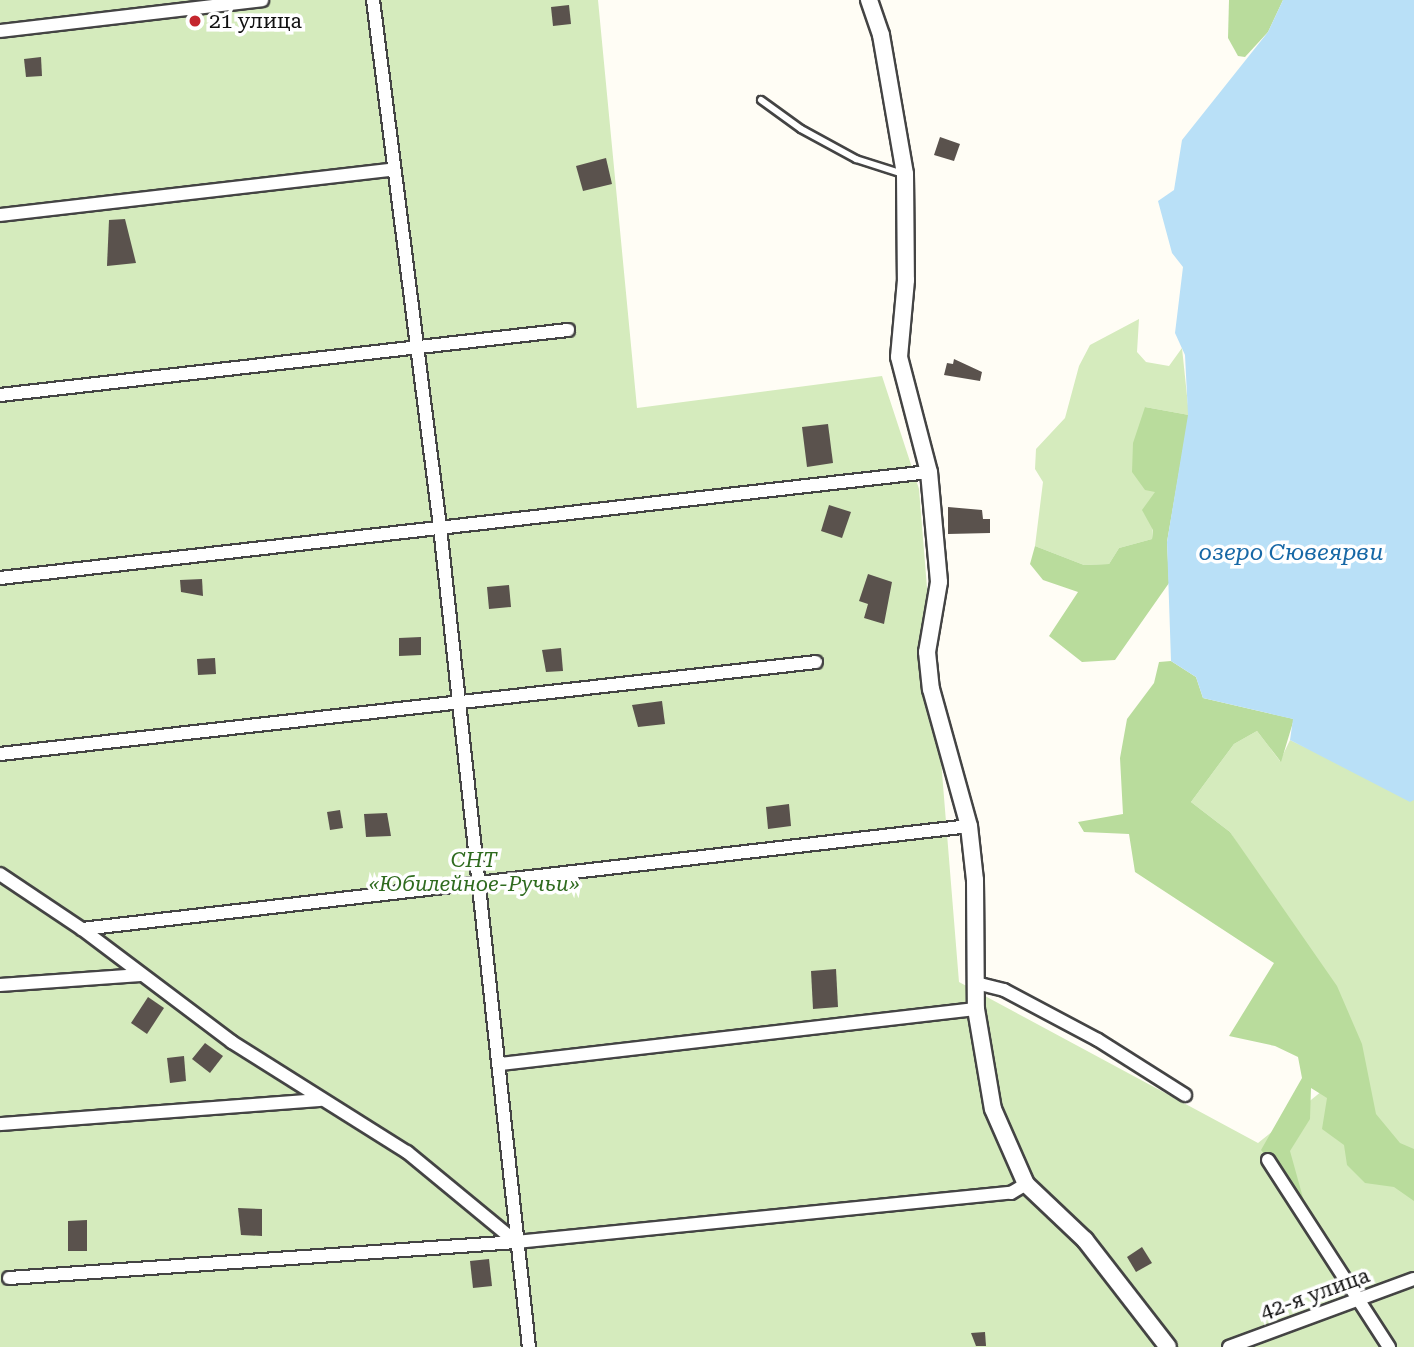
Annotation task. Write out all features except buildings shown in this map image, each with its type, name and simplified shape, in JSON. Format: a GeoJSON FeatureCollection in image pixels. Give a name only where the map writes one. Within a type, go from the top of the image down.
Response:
{"type":"FeatureCollection","features":[{"type":"Feature","properties":{"kind":"street"},"geometry":{"type":"LineString","coordinates":[[0,31],[262,0]]}},
{"type":"Feature","properties":{"kind":"street"},"geometry":{"type":"LineString","coordinates":[[373,0],[391,170],[440,527],[529,1347]]}},
{"type":"Feature","properties":{"kind":"street"},"geometry":{"type":"LineString","coordinates":[[869,0],[881,35],[905,174],[908,222],[899,357],[929,472],[939,582],[927,652],[931,689],[969,826],[975,880],[976,1009],[993,1109],[1026,1184],[1085,1240],[1168,1347]]}},
{"type":"Feature","properties":{"kind":"street"},"geometry":{"type":"LineString","coordinates":[[0,215],[391,170]]}},
{"type":"Feature","properties":{"kind":"street"},"geometry":{"type":"LineString","coordinates":[[0,395],[568,330]]}},
{"type":"Feature","properties":{"kind":"street"},"geometry":{"type":"LineString","coordinates":[[0,578],[929,472]]}},
{"type":"Feature","properties":{"kind":"street"},"geometry":{"type":"LineString","coordinates":[[0,754],[460,705],[816,662]]}},
{"type":"Feature","properties":{"kind":"street"},"geometry":{"type":"LineString","coordinates":[[82,929],[969,826]]}},
{"type":"Feature","properties":{"kind":"street"},"geometry":{"type":"LineString","coordinates":[[0,874],[82,929],[141,975],[320,1100],[407,1152],[516,1242]]}},
{"type":"Feature","properties":{"kind":"street"},"geometry":{"type":"LineString","coordinates":[[0,985],[141,975]]}},
{"type":"Feature","properties":{"kind":"street"},"geometry":{"type":"LineString","coordinates":[[976,983],[1004,990],[1086,1034],[1185,1095]]}},
{"type":"Feature","properties":{"kind":"street"},"geometry":{"type":"LineString","coordinates":[[500,1064],[976,1009]]}},
{"type":"Feature","properties":{"kind":"street"},"geometry":{"type":"LineString","coordinates":[[0,1124],[320,1100]]}},
{"type":"Feature","properties":{"kind":"street"},"geometry":{"type":"LineString","coordinates":[[1268,1160],[1389,1347]]}},
{"type":"Feature","properties":{"kind":"street"},"geometry":{"type":"LineString","coordinates":[[9,1278],[516,1242],[1011,1193],[1026,1184]]}},
{"type":"Feature","properties":{"kind":"street","name":"42-я улица"},"geometry":{"type":"LineString","coordinates":[[1230,1347],[1414,1279]]}},
{"type":"Feature","properties":{"kind":"lane"},"geometry":{"type":"LineString","coordinates":[[761,100],[801,129],[856,159],[883,171],[905,174]]}},
{"type":"Feature","properties":{"kind":"green space","name":"СНТ «Юбилейное-Ручьи»"},"geometry":{"type":"Polygon","coordinates":[[[0,0],[598,0],[637,408],[882,376],[919,489],[959,982],[1258,1143],[1338,1078],[1260,879],[1230,832],[1191,802],[1234,744],[1257,731],[1280,761],[1290,740],[1414,800],[1414,1347],[0,1347],[0,0]]]}},
{"type":"Feature","properties":{"kind":"green space"},"geometry":{"type":"Polygon","coordinates":[[[1229,0],[1283,0],[1268,32],[1245,57],[1238,56],[1228,38],[1229,0]]]}},
{"type":"Feature","properties":{"kind":"green space"},"geometry":{"type":"Polygon","coordinates":[[[1139,319],[1137,352],[1146,362],[1169,366],[1182,348],[1189,415],[1145,407],[1156,491],[1152,539],[1119,548],[1109,564],[1084,565],[1035,546],[1043,482],[1035,469],[1036,449],[1065,418],[1079,366],[1090,345],[1139,319]]]}},
{"type":"Feature","properties":{"kind":"green space"},"geometry":{"type":"Polygon","coordinates":[[[1145,407],[1189,415],[1167,542],[1169,583],[1115,660],[1082,662],[1049,636],[1078,592],[1043,580],[1030,564],[1035,546],[1084,565],[1109,564],[1119,548],[1152,539],[1153,530],[1142,510],[1155,492],[1145,490],[1132,472],[1133,443],[1145,407]]]}},
{"type":"Feature","properties":{"kind":"green space"},"geometry":{"type":"Polygon","coordinates":[[[1171,661],[1196,677],[1203,698],[1294,719],[1281,762],[1257,731],[1234,744],[1191,802],[1230,832],[1337,986],[1362,1044],[1376,1114],[1400,1143],[1414,1149],[1414,1201],[1394,1187],[1365,1183],[1347,1165],[1344,1145],[1322,1129],[1327,1098],[1311,1088],[1310,1119],[1290,1151],[1305,1205],[1261,1150],[1302,1078],[1298,1057],[1275,1046],[1229,1036],[1274,963],[1135,872],[1129,834],[1084,832],[1078,822],[1123,814],[1120,758],[1127,719],[1154,683],[1159,662],[1171,661]]]}},
{"type":"Feature","properties":{"kind":"water","name":"озеро Сювеярви"},"geometry":{"type":"Polygon","coordinates":[[[1283,0],[1414,0],[1414,800],[1410,802],[1290,740],[1293,719],[1203,698],[1196,677],[1171,661],[1167,542],[1188,415],[1185,355],[1175,333],[1183,267],[1172,253],[1158,201],[1174,190],[1182,140],[1268,32],[1283,0]]]}},
{"type":"Feature","properties":{"kind":"place","name":"21 улица"},"geometry":{"type":"Point","coordinates":[195,21]}}]}
